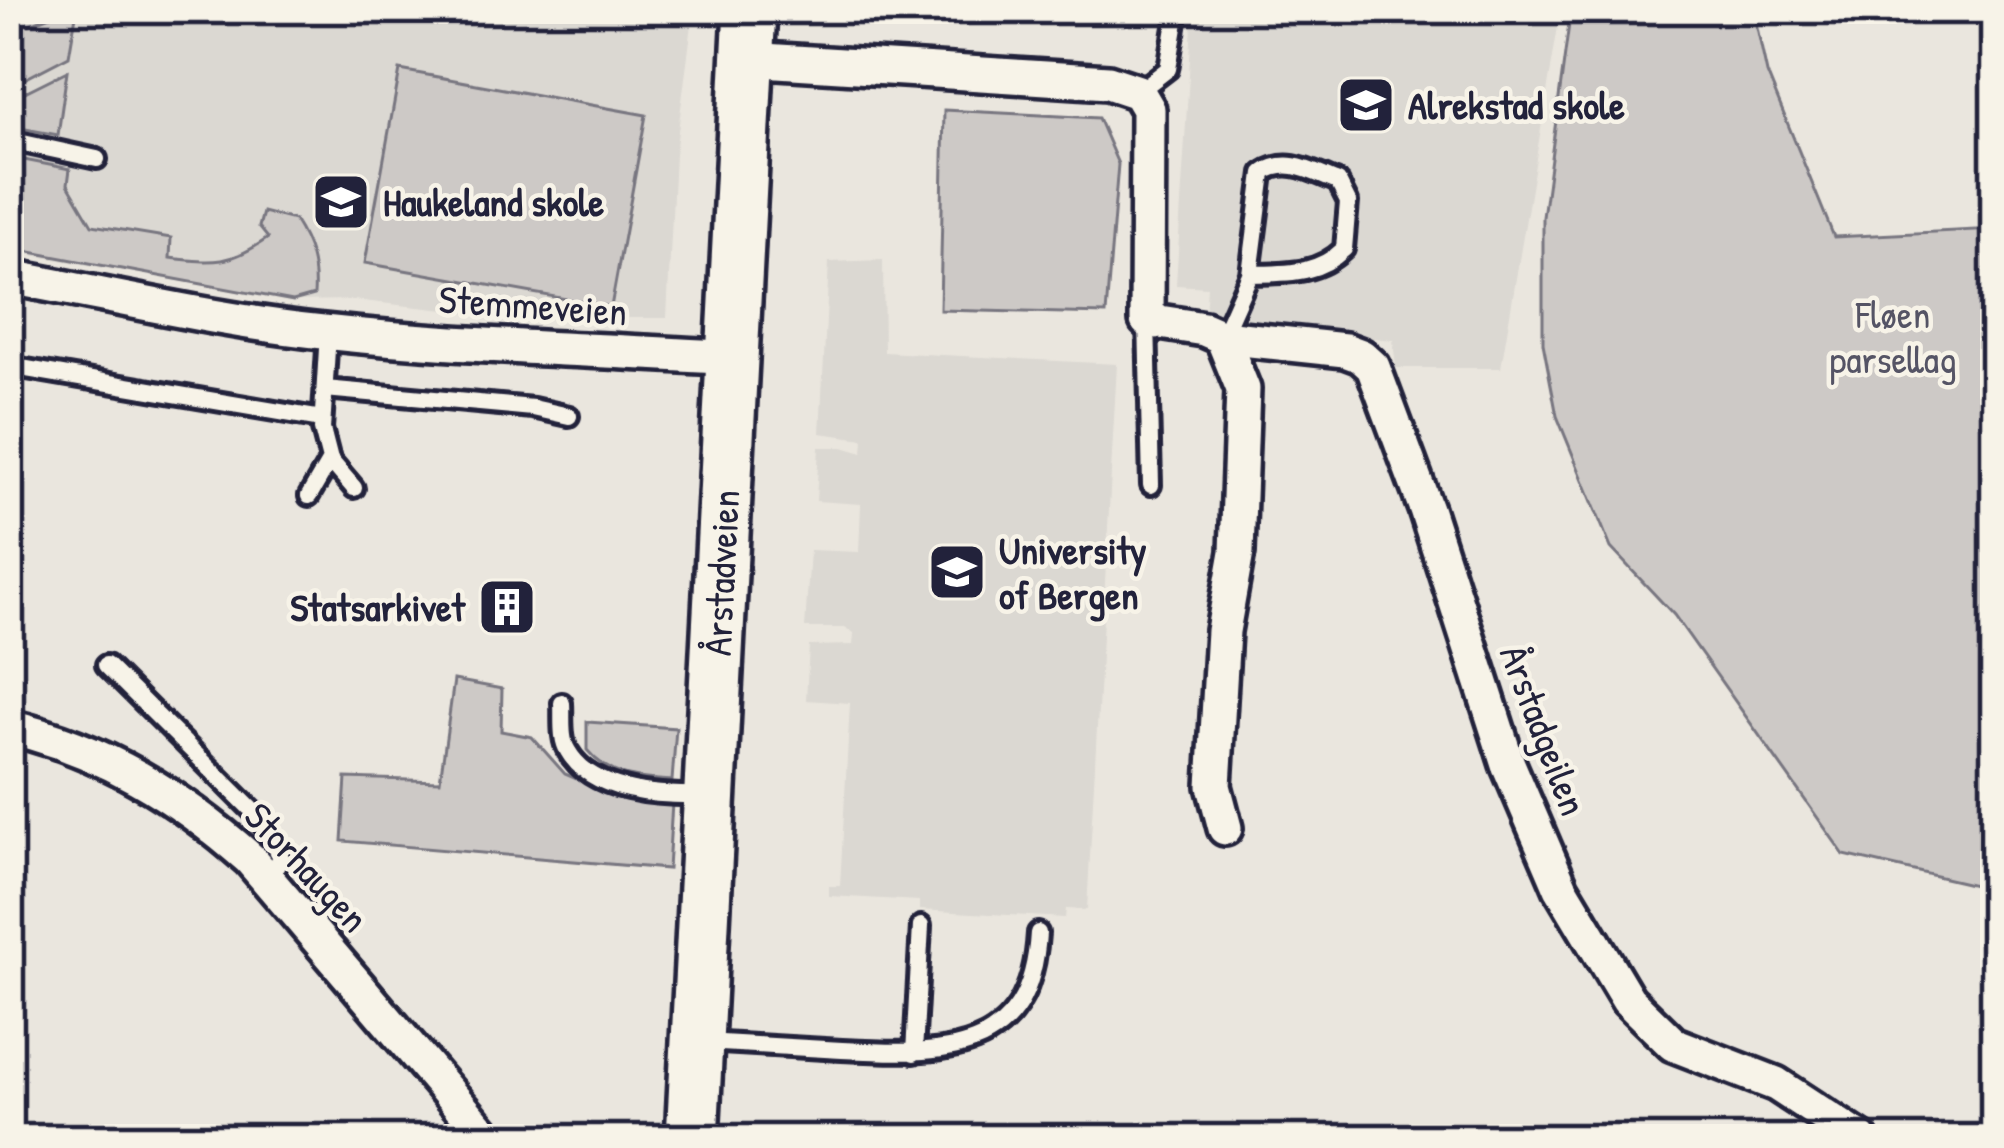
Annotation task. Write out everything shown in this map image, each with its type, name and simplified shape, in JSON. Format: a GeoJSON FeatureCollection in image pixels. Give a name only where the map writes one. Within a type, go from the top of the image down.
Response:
{"type":"FeatureCollection","features":[{"type":"Feature","properties":{"kind":"main road","name":"Årstadveien"},"geometry":{"type":"LineString","coordinates":[[692,1139],[748,34]]}},
{"type":"Feature","properties":{"kind":"street"},"geometry":{"type":"LineString","coordinates":[[748,34],[1108,82],[1138,92],[1148,110],[1147,320]]}},
{"type":"Feature","properties":{"kind":"street","name":"Stemmeveien"},"geometry":{"type":"LineString","coordinates":[[9,278],[328,333],[500,349],[733,358]]}},
{"type":"Feature","properties":{"kind":"street","name":"Årstadgeilen"},"geometry":{"type":"LineString","coordinates":[[1147,320],[1204,329],[1222,338],[1345,350],[1373,367],[1426,509],[1508,764],[1561,888],[1628,1000],[1673,1044],[1776,1084],[1860,1139]]}},
{"type":"Feature","properties":{"kind":"street"},"geometry":{"type":"LineString","coordinates":[[1222,338],[1243,388],[1237,552],[1223,631],[1214,786],[1225,828]]}},
{"type":"Feature","properties":{"kind":"street","name":"Storhaugen"},"geometry":{"type":"LineString","coordinates":[[9,727],[122,766],[175,796],[226,837],[269,881],[488,1139]]}},
{"type":"Feature","properties":{"kind":"lane"},"geometry":{"type":"LineString","coordinates":[[1138,92],[1168,69],[1178,9]]}},
{"type":"Feature","properties":{"kind":"lane"},"geometry":{"type":"LineString","coordinates":[[9,140],[97,159]]}},
{"type":"Feature","properties":{"kind":"lane"},"geometry":{"type":"LineString","coordinates":[[1222,338],[1250,274],[1263,173],[1277,164],[1292,164],[1338,182],[1348,202],[1344,249],[1326,266],[1296,273],[1250,274]]}},
{"type":"Feature","properties":{"kind":"lane"},"geometry":{"type":"LineString","coordinates":[[1147,320],[1151,485]]}},
{"type":"Feature","properties":{"kind":"lane"},"geometry":{"type":"LineString","coordinates":[[328,333],[322,418],[330,460],[354,488]]}},
{"type":"Feature","properties":{"kind":"lane"},"geometry":{"type":"LineString","coordinates":[[9,367],[322,418]]}},
{"type":"Feature","properties":{"kind":"lane"},"geometry":{"type":"LineString","coordinates":[[325,388],[512,405],[568,416]]}},
{"type":"Feature","properties":{"kind":"lane"},"geometry":{"type":"LineString","coordinates":[[309,496],[330,460]]}},
{"type":"Feature","properties":{"kind":"lane"},"geometry":{"type":"LineString","coordinates":[[106,665],[259,818],[281,857],[269,881]]}},
{"type":"Feature","properties":{"kind":"lane"},"geometry":{"type":"LineString","coordinates":[[562,703],[565,747],[579,766],[601,780],[638,790],[710,795]]}},
{"type":"Feature","properties":{"kind":"lane"},"geometry":{"type":"LineString","coordinates":[[914,1053],[921,926]]}},
{"type":"Feature","properties":{"kind":"lane"},"geometry":{"type":"LineString","coordinates":[[697,1042],[914,1053],[956,1048],[990,1034],[1027,993],[1037,933]]}},
{"type":"Feature","properties":{"kind":"shaded area","name":"Haukeland skole"},"geometry":{"type":"Polygon","coordinates":[[[9,9],[694,9],[675,154],[667,318],[519,318],[353,300],[293,301],[9,251],[9,9]]]}},
{"type":"Feature","properties":{"kind":"shaded area","name":"Alrekstad skole"},"geometry":{"type":"Polygon","coordinates":[[[1193,9],[1561,9],[1501,368],[1396,368],[1393,340],[1220,322],[1205,315],[1207,287],[1176,285],[1193,9]]]}},
{"type":"Feature","properties":{"kind":"shaded area","name":"University of Bergen"},"geometry":{"type":"Polygon","coordinates":[[[883,260],[884,352],[1117,364],[1087,910],[1066,909],[1065,918],[919,910],[919,901],[829,896],[829,886],[840,886],[850,703],[806,700],[809,646],[853,645],[854,633],[845,628],[805,628],[810,550],[859,552],[861,504],[816,501],[819,447],[863,453],[864,439],[820,433],[829,262],[883,260]]]}},
{"type":"Feature","properties":{"kind":"green space"},"geometry":{"type":"Polygon","coordinates":[[[77,9],[69,56],[9,87],[9,32],[77,9]]]}},
{"type":"Feature","properties":{"kind":"green space","name":"Fløen parsellag"},"geometry":{"type":"Polygon","coordinates":[[[1571,9],[1753,9],[1767,73],[1834,237],[1995,229],[1995,857],[1975,885],[1844,855],[1674,615],[1611,548],[1557,416],[1543,343],[1543,217],[1571,9]]]}},
{"type":"Feature","properties":{"kind":"green space"},"geometry":{"type":"Polygon","coordinates":[[[400,70],[646,115],[611,307],[365,263],[400,70]]]}},
{"type":"Feature","properties":{"kind":"green space"},"geometry":{"type":"Polygon","coordinates":[[[67,71],[58,135],[9,126],[9,100],[67,71]]]}},
{"type":"Feature","properties":{"kind":"green space"},"geometry":{"type":"Polygon","coordinates":[[[944,110],[1098,118],[1118,164],[1106,314],[940,310],[944,110]]]}},
{"type":"Feature","properties":{"kind":"green space"},"geometry":{"type":"Polygon","coordinates":[[[9,157],[70,169],[68,184],[92,225],[171,238],[170,258],[232,258],[268,238],[259,227],[263,212],[294,220],[311,256],[314,295],[293,301],[9,248],[9,157]]]}},
{"type":"Feature","properties":{"kind":"green space"},"geometry":{"type":"Polygon","coordinates":[[[454,680],[502,689],[501,731],[532,737],[565,774],[614,795],[672,803],[668,869],[342,841],[346,778],[440,781],[454,680]]]}},
{"type":"Feature","properties":{"kind":"green space"},"geometry":{"type":"Polygon","coordinates":[[[587,722],[676,728],[672,781],[636,778],[605,766],[587,750],[587,722]]]}},
{"type":"Feature","properties":{"kind":"place","name":"Alrekstad skole"},"geometry":{"type":"Point","coordinates":[1366,105]}},
{"type":"Feature","properties":{"kind":"place","name":"Haukeland skole"},"geometry":{"type":"Point","coordinates":[341,202]}},
{"type":"Feature","properties":{"kind":"place","name":"University of Bergen"},"geometry":{"type":"Point","coordinates":[957,572]}},
{"type":"Feature","properties":{"kind":"place","name":"Statsarkivet"},"geometry":{"type":"Point","coordinates":[507,607]}}]}
